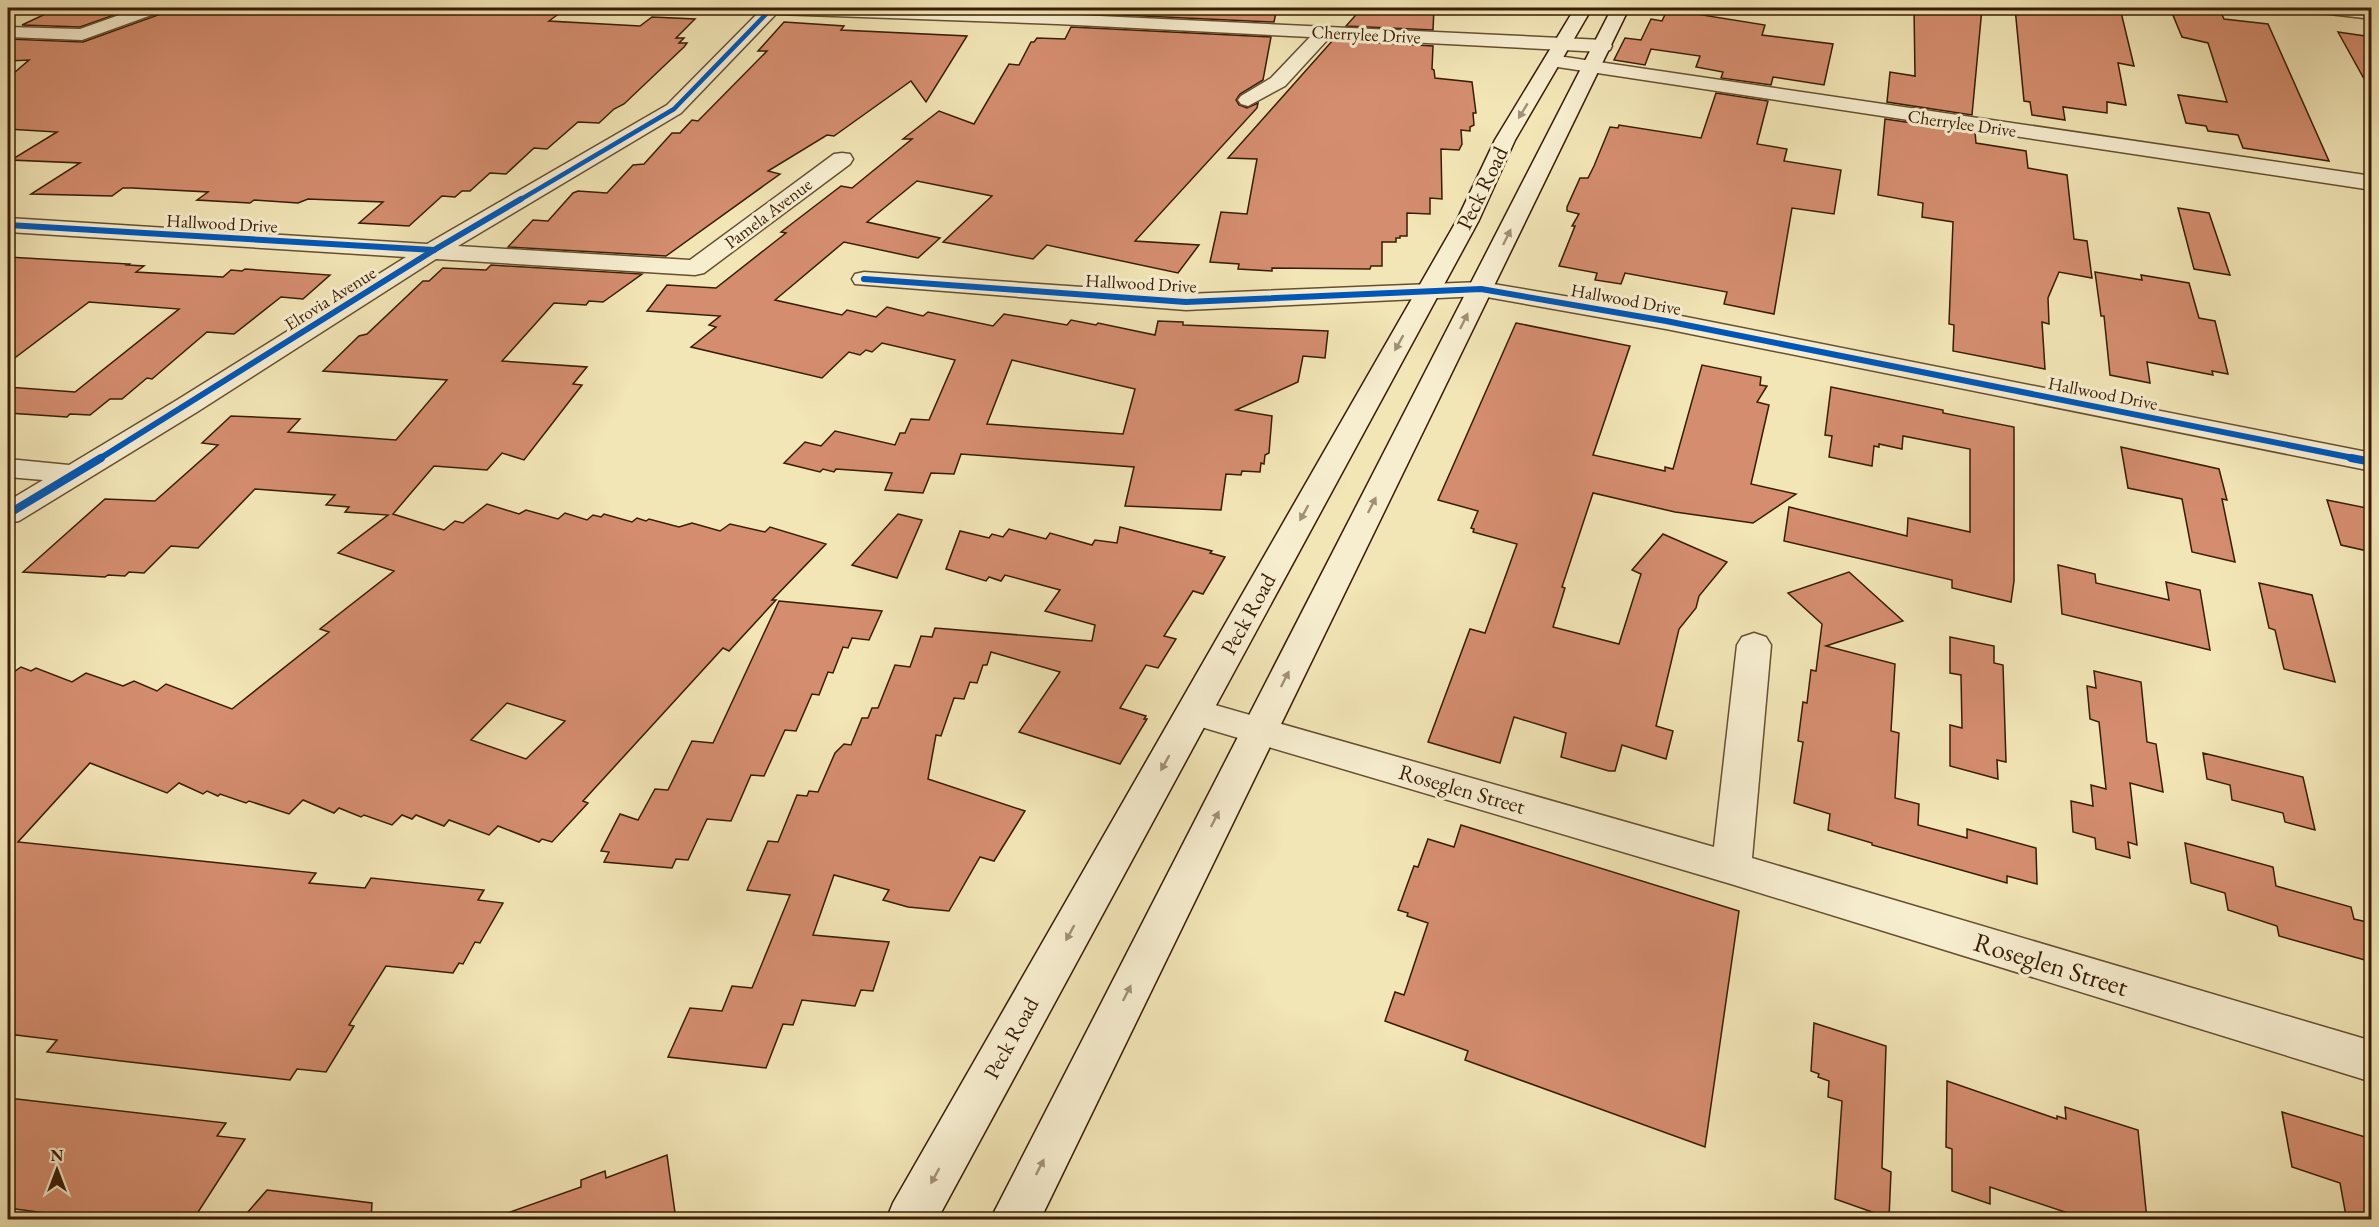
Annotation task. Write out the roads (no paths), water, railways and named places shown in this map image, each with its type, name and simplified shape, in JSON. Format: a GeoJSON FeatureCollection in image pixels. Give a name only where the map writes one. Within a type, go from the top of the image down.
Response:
{"type":"FeatureCollection","features":[{"type":"Feature","properties":{"kind":"street"},"geometry":{"type":"LineString","coordinates":[[8,32],[82,35],[154,8]]}},
{"type":"Feature","properties":{"kind":"street","name":"Cherrylee Drive"},"geometry":{"type":"LineString","coordinates":[[764,8],[1059,13],[1325,32],[1558,53],[1603,46]]}},
{"type":"Feature","properties":{"kind":"street","name":"Elrovia Avenue"},"geometry":{"type":"LineString","coordinates":[[8,514],[434,250],[674,108],[764,8]]}},
{"type":"Feature","properties":{"kind":"street","name":"Peck Road"},"geometry":{"type":"LineString","coordinates":[[910,1220],[1468,220],[1505,140],[1583,8]]}},
{"type":"Feature","properties":{"kind":"street","name":"Peck Road"},"geometry":{"type":"LineString","coordinates":[[1014,1220],[1620,8]]}},
{"type":"Feature","properties":{"kind":"street"},"geometry":{"type":"LineString","coordinates":[[2321,8],[2372,14]]}},
{"type":"Feature","properties":{"kind":"street"},"geometry":{"type":"LineString","coordinates":[[1248,100],[1278,82],[1325,32]]}},
{"type":"Feature","properties":{"kind":"street","name":"Cherrylee Drive"},"geometry":{"type":"LineString","coordinates":[[1558,53],[1591,67],[2372,183]]}},
{"type":"Feature","properties":{"kind":"street","name":"Pamela Avenue"},"geometry":{"type":"LineString","coordinates":[[695,268],[842,159]]}},
{"type":"Feature","properties":{"kind":"street","name":"Hallwood Drive"},"geometry":{"type":"LineString","coordinates":[[8,225],[695,268]]}},
{"type":"Feature","properties":{"kind":"street","name":"Hallwood Drive"},"geometry":{"type":"LineString","coordinates":[[864,279],[1186,302],[1481,289],[1666,321],[2372,462]]}},
{"type":"Feature","properties":{"kind":"street"},"geometry":{"type":"LineString","coordinates":[[8,468],[75,474]]}},
{"type":"Feature","properties":{"kind":"street"},"geometry":{"type":"LineString","coordinates":[[1731,868],[1754,645]]}},
{"type":"Feature","properties":{"kind":"street","name":"Roseglen Street"},"geometry":{"type":"LineString","coordinates":[[1194,712],[1731,868],[2372,1062]]}}]}
